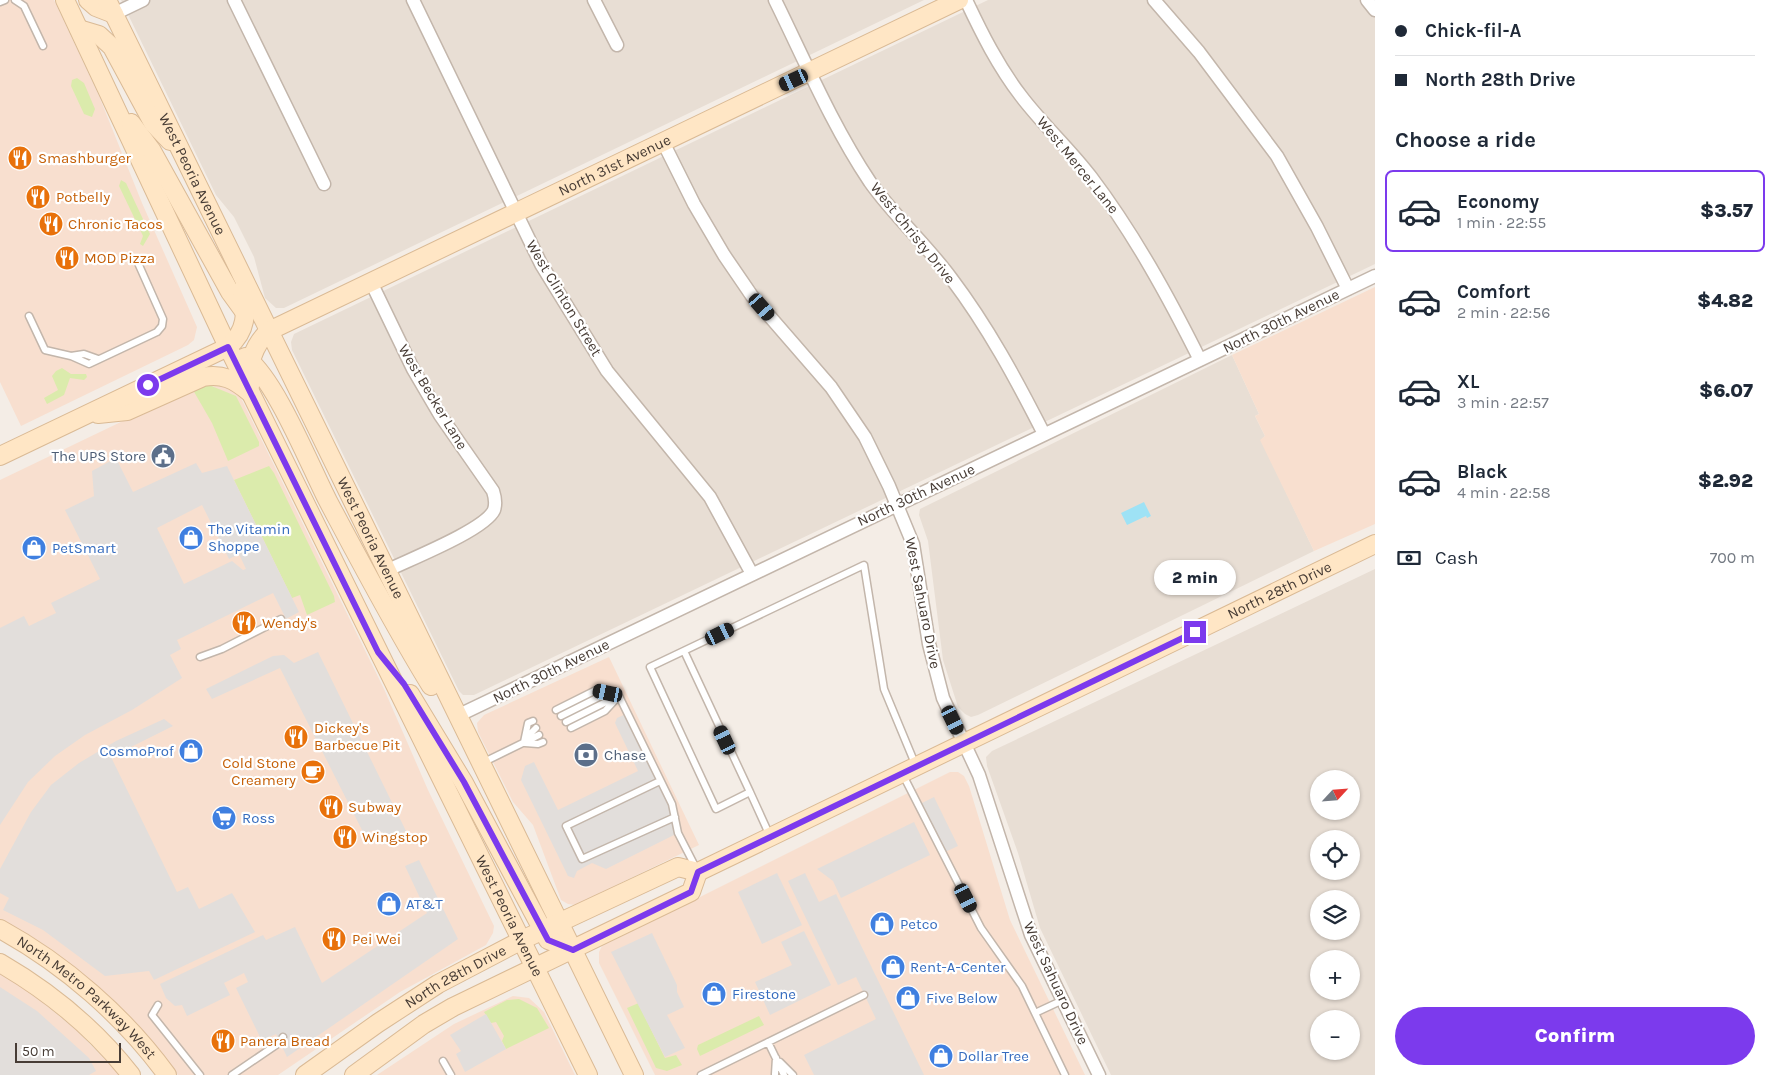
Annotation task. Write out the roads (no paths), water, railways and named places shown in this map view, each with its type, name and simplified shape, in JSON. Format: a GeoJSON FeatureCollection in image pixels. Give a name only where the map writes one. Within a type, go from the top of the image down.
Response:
{"type":"FeatureCollection","features":[{"type":"Feature","properties":{"kind":"main road","name":"West Peoria Avenue"},"geometry":{"type":"LineString","coordinates":[[65,0],[228,347],[588,1075]]}},
{"type":"Feature","properties":{"kind":"main road"},"geometry":{"type":"LineString","coordinates":[[88,0],[96,6],[111,7]]}},
{"type":"Feature","properties":{"kind":"main road","name":"North 31st Avenue"},"geometry":{"type":"LineString","coordinates":[[269,331],[959,0]]}},
{"type":"Feature","properties":{"kind":"main road","name":"West Peoria Avenue"},"geometry":{"type":"LineString","coordinates":[[111,7],[634,1075]]}},
{"type":"Feature","properties":{"kind":"main road"},"geometry":{"type":"LineString","coordinates":[[79,29],[99,35],[112,47],[153,123],[182,152]]}},
{"type":"Feature","properties":{"kind":"main road"},"geometry":{"type":"LineString","coordinates":[[113,101],[152,151],[230,292],[246,313],[269,331],[261,338],[251,361],[249,380],[251,394]]}},
{"type":"Feature","properties":{"kind":"main road"},"geometry":{"type":"LineString","coordinates":[[0,456],[228,347],[242,331],[246,313],[241,286],[230,251]]}},
{"type":"Feature","properties":{"kind":"main road"},"geometry":{"type":"LineString","coordinates":[[228,347],[251,361],[261,372],[275,394],[332,508],[412,654],[443,703],[457,716]]}},
{"type":"Feature","properties":{"kind":"main road"},"geometry":{"type":"LineString","coordinates":[[85,415],[127,411],[203,377],[213,375],[231,379],[251,394]]}},
{"type":"Feature","properties":{"kind":"main road","name":"North 28th Drive"},"geometry":{"type":"LineString","coordinates":[[305,1075],[417,996],[542,930],[678,867],[698,872],[1375,544]]}},
{"type":"Feature","properties":{"kind":"main road"},"geometry":{"type":"LineString","coordinates":[[378,652],[404,684],[464,782],[548,940],[573,950]]}},
{"type":"Feature","properties":{"kind":"main road","name":"North 28th Drive"},"geometry":{"type":"LineString","coordinates":[[363,1072],[424,1024],[535,967],[691,892],[698,872]]}},
{"type":"Feature","properties":{"kind":"main road","name":"North Metro Parkway West"},"geometry":{"type":"LineString","coordinates":[[0,929],[33,948],[106,1006],[146,1048],[167,1075]]}},
{"type":"Feature","properties":{"kind":"main road","name":"North Metro Parkway West"},"geometry":{"type":"LineString","coordinates":[[0,963],[20,975],[70,1012],[131,1075]]}},
{"type":"Feature","properties":{"kind":"street"},"geometry":{"type":"LineString","coordinates":[[111,7],[143,0]]}},
{"type":"Feature","properties":{"kind":"street"},"geometry":{"type":"LineString","coordinates":[[234,0],[324,184]]}},
{"type":"Feature","properties":{"kind":"street","name":"West Clinton Street"},"geometry":{"type":"LineString","coordinates":[[413,0],[541,264],[607,371],[710,497],[752,574]]}},
{"type":"Feature","properties":{"kind":"street"},"geometry":{"type":"LineString","coordinates":[[594,0],[617,46]]}},
{"type":"Feature","properties":{"kind":"street","name":"West Christy Drive"},"geometry":{"type":"LineString","coordinates":[[775,0],[834,122],[871,183],[892,211],[949,276],[990,335],[1010,367],[1044,434]]}},
{"type":"Feature","properties":{"kind":"street","name":"West Mercer Lane"},"geometry":{"type":"LineString","coordinates":[[966,0],[991,51],[1021,96],[1090,176],[1135,239],[1164,288],[1200,360]]}},
{"type":"Feature","properties":{"kind":"street"},"geometry":{"type":"LineString","coordinates":[[1154,0],[1199,52],[1276,156],[1317,227],[1348,289]]}},
{"type":"Feature","properties":{"kind":"street"},"geometry":{"type":"LineString","coordinates":[[1367,0],[1375,10]]}},
{"type":"Feature","properties":{"kind":"street","name":"West Sahuaro Drive"},"geometry":{"type":"LineString","coordinates":[[663,142],[694,204],[724,256],[752,296],[831,387],[865,437],[897,503],[913,544],[929,644],[943,698],[994,816],[1031,935],[1099,1075]]}},
{"type":"Feature","properties":{"kind":"street","name":"North 30th Avenue"},"geometry":{"type":"LineString","coordinates":[[457,716],[897,503],[1375,276]]}},
{"type":"Feature","properties":{"kind":"street","name":"West Becker Lane"},"geometry":{"type":"LineString","coordinates":[[371,282],[422,384],[446,423],[493,491],[494,509],[479,526],[386,571]]}},
{"type":"Feature","properties":{"kind":"lane"},"geometry":{"type":"LineString","coordinates":[[0,2],[4,0]]}},
{"type":"Feature","properties":{"kind":"lane"},"geometry":{"type":"LineString","coordinates":[[15,0],[24,6],[43,46]]}},
{"type":"Feature","properties":{"kind":"lane"},"geometry":{"type":"LineString","coordinates":[[29,316],[45,350],[72,356],[84,354],[98,359],[157,332],[162,326],[163,319],[138,263]]}},
{"type":"Feature","properties":{"kind":"lane"},"geometry":{"type":"LineString","coordinates":[[750,792],[716,809],[650,667],[864,565],[884,689],[909,770],[981,928],[1022,986],[1065,1075]]}},
{"type":"Feature","properties":{"kind":"lane"},"geometry":{"type":"LineString","coordinates":[[200,657],[222,650],[281,619]]}},
{"type":"Feature","properties":{"kind":"lane"},"geometry":{"type":"LineString","coordinates":[[684,651],[771,838]]}},
{"type":"Feature","properties":{"kind":"lane"},"geometry":{"type":"LineString","coordinates":[[556,710],[596,690],[620,696]]}},
{"type":"Feature","properties":{"kind":"lane"},"geometry":{"type":"LineString","coordinates":[[561,716],[599,697],[620,696]]}},
{"type":"Feature","properties":{"kind":"lane"},"geometry":{"type":"LineString","coordinates":[[566,722],[620,696]]}},
{"type":"Feature","properties":{"kind":"lane"},"geometry":{"type":"LineString","coordinates":[[571,728],[606,711],[620,696]]}},
{"type":"Feature","properties":{"kind":"lane"},"geometry":{"type":"LineString","coordinates":[[620,696],[672,804],[678,833],[698,872]]}},
{"type":"Feature","properties":{"kind":"lane"},"geometry":{"type":"LineString","coordinates":[[524,742],[528,724],[533,721]]}},
{"type":"Feature","properties":{"kind":"lane"},"geometry":{"type":"LineString","coordinates":[[481,764],[524,742],[532,730],[536,728]]}},
{"type":"Feature","properties":{"kind":"lane"},"geometry":{"type":"LineString","coordinates":[[524,742],[538,744],[541,738]]}},
{"type":"Feature","properties":{"kind":"lane"},"geometry":{"type":"LineString","coordinates":[[660,781],[566,826],[582,859],[675,817]]}},
{"type":"Feature","properties":{"kind":"lane"},"geometry":{"type":"LineString","coordinates":[[701,1075],[864,995]]}},
{"type":"Feature","properties":{"kind":"lane"},"geometry":{"type":"LineString","coordinates":[[1035,1013],[1063,1000]]}},
{"type":"Feature","properties":{"kind":"lane"},"geometry":{"type":"LineString","coordinates":[[158,1005],[152,1015],[200,1075]]}},
{"type":"Feature","properties":{"kind":"lane"},"geometry":{"type":"LineString","coordinates":[[232,1075],[279,1043],[282,1037]]}},
{"type":"Feature","properties":{"kind":"lane"},"geometry":{"type":"LineString","coordinates":[[768,1042],[784,1075]]}},
{"type":"Feature","properties":{"kind":"lane"},"geometry":{"type":"LineString","coordinates":[[775,1074],[776,1058]]}},
{"type":"Feature","properties":{"kind":"lane"},"geometry":{"type":"LineString","coordinates":[[776,1058],[792,1075]]}},
{"type":"Feature","properties":{"kind":"lane"},"geometry":{"type":"LineString","coordinates":[[443,1061],[451,1075]]}},
{"type":"Feature","properties":{"kind":"water"},"geometry":{"type":"Polygon","coordinates":[[[1144,502],[1151,516],[1147,518],[1146,516],[1127,525],[1121,513],[1144,502]]]}},
{"type":"Feature","properties":{"kind":"place","name":"Smashburger"},"geometry":{"type":"Point","coordinates":[20,158]}},
{"type":"Feature","properties":{"kind":"place","name":"Potbelly"},"geometry":{"type":"Point","coordinates":[38,197]}},
{"type":"Feature","properties":{"kind":"place","name":"Chronic Tacos"},"geometry":{"type":"Point","coordinates":[51,224]}},
{"type":"Feature","properties":{"kind":"place","name":"MOD Pizza"},"geometry":{"type":"Point","coordinates":[67,258]}},
{"type":"Feature","properties":{"kind":"place","name":"The UPS Store"},"geometry":{"type":"Point","coordinates":[163,456]}},
{"type":"Feature","properties":{"kind":"place","name":"The Vitamin Shoppe"},"geometry":{"type":"Point","coordinates":[191,538]}},
{"type":"Feature","properties":{"kind":"place","name":"PetSmart"},"geometry":{"type":"Point","coordinates":[34,548]}},
{"type":"Feature","properties":{"kind":"place","name":"Wendy's"},"geometry":{"type":"Point","coordinates":[244,623]}},
{"type":"Feature","properties":{"kind":"place","name":"Dickey's Barbecue Pit"},"geometry":{"type":"Point","coordinates":[296,737]}},
{"type":"Feature","properties":{"kind":"place","name":"CosmoProf"},"geometry":{"type":"Point","coordinates":[191,751]}},
{"type":"Feature","properties":{"kind":"place","name":"Chase"},"geometry":{"type":"Point","coordinates":[586,755]}},
{"type":"Feature","properties":{"kind":"place","name":"Cold Stone Creamery"},"geometry":{"type":"Point","coordinates":[313,772]}},
{"type":"Feature","properties":{"kind":"place","name":"Subway"},"geometry":{"type":"Point","coordinates":[331,807]}},
{"type":"Feature","properties":{"kind":"place","name":"Ross"},"geometry":{"type":"Point","coordinates":[224,818]}},
{"type":"Feature","properties":{"kind":"place","name":"Wingstop"},"geometry":{"type":"Point","coordinates":[345,837]}},
{"type":"Feature","properties":{"kind":"place","name":"AT&T"},"geometry":{"type":"Point","coordinates":[389,904]}},
{"type":"Feature","properties":{"kind":"place","name":"Petco"},"geometry":{"type":"Point","coordinates":[882,924]}},
{"type":"Feature","properties":{"kind":"place","name":"Pei Wei"},"geometry":{"type":"Point","coordinates":[334,939]}},
{"type":"Feature","properties":{"kind":"place","name":"Rent-A-Center"},"geometry":{"type":"Point","coordinates":[893,967]}},
{"type":"Feature","properties":{"kind":"place","name":"Firestone"},"geometry":{"type":"Point","coordinates":[714,994]}},
{"type":"Feature","properties":{"kind":"place","name":"Five Below"},"geometry":{"type":"Point","coordinates":[908,998]}},
{"type":"Feature","properties":{"kind":"place","name":"Panera Bread"},"geometry":{"type":"Point","coordinates":[223,1041]}},
{"type":"Feature","properties":{"kind":"place","name":"Dollar Tree"},"geometry":{"type":"Point","coordinates":[941,1056]}}]}
